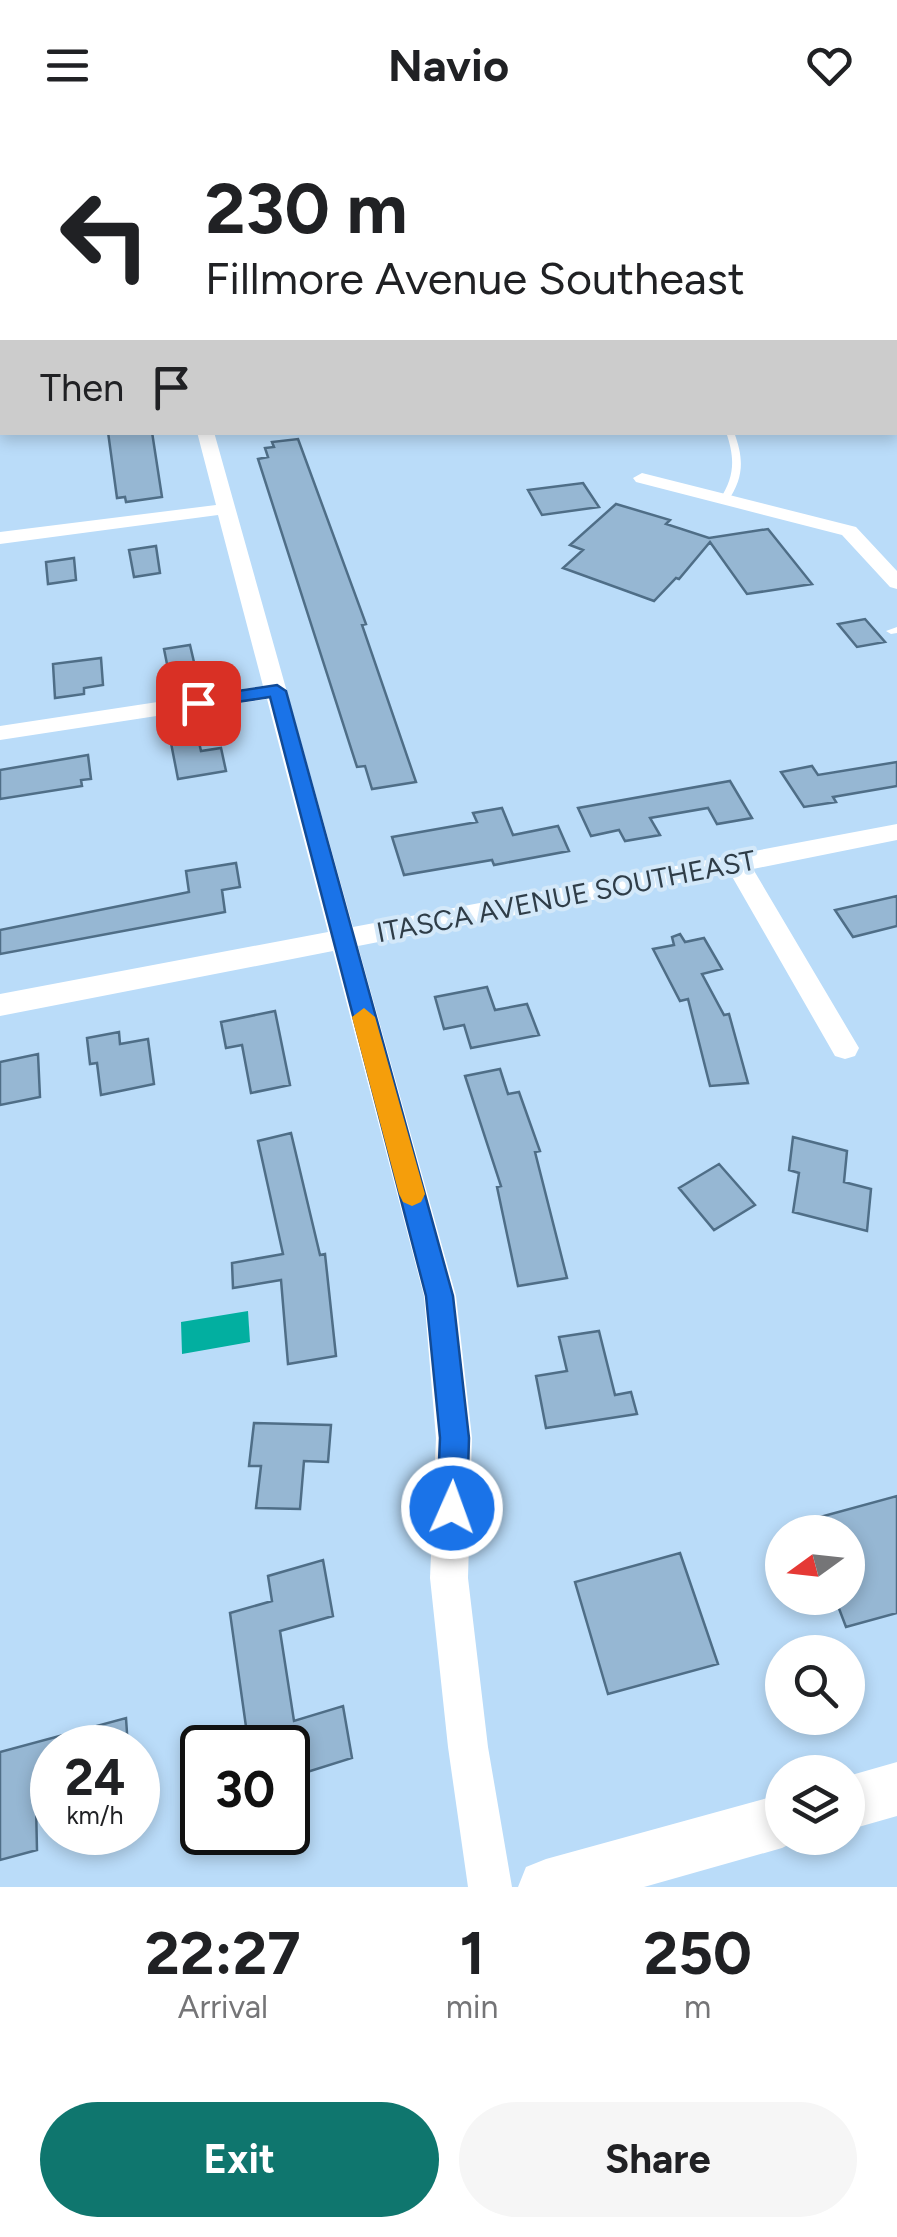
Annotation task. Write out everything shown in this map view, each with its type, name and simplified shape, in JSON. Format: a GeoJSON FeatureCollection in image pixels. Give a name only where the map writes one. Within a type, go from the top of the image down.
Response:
{"type":"FeatureCollection","features":[{"type":"Feature","properties":{"kind":"street"},"geometry":{"type":"LineString","coordinates":[[206,435],[440,1296],[454,1438],[450,1578],[468,1747],[490,1887]]}},
{"type":"Feature","properties":{"kind":"street"},"geometry":{"type":"LineString","coordinates":[[642,478],[849,531],[897,583]]}},
{"type":"Feature","properties":{"kind":"street"},"geometry":{"type":"LineString","coordinates":[[0,538],[226,509]]}},
{"type":"Feature","properties":{"kind":"street"},"geometry":{"type":"LineString","coordinates":[[0,733],[277,691]]}},
{"type":"Feature","properties":{"kind":"street","name":"ITASCA AVENUE SOUTHEAST"},"geometry":{"type":"LineString","coordinates":[[0,1005],[897,832]]}},
{"type":"Feature","properties":{"kind":"street"},"geometry":{"type":"LineString","coordinates":[[737,864],[845,1048]]}},
{"type":"Feature","properties":{"kind":"street"},"geometry":{"type":"LineString","coordinates":[[865,1798],[897,1789]]}},
{"type":"Feature","properties":{"kind":"street"},"geometry":{"type":"LineString","coordinates":[[546,1887],[765,1826]]}},
{"type":"Feature","properties":{"kind":"lane"},"geometry":{"type":"LineString","coordinates":[[725,499],[736,483],[740,458],[731,435]]}},
{"type":"Feature","properties":{"kind":"shaded area"},"geometry":{"type":"Polygon","coordinates":[[[248,1311],[250,1342],[182,1354],[181,1322],[248,1311]]]}},
{"type":"Feature","properties":{"kind":"building"},"geometry":{"type":"Polygon","coordinates":[[[108,435],[152,435],[162,497],[126,502],[125,497],[117,498],[108,435]]]}},
{"type":"Feature","properties":{"kind":"building"},"geometry":{"type":"Polygon","coordinates":[[[298,439],[366,624],[362,625],[416,782],[372,789],[365,766],[357,767],[258,459],[268,457],[265,448],[274,447],[272,442],[298,439]]]}},
{"type":"Feature","properties":{"kind":"building"},"geometry":{"type":"Polygon","coordinates":[[[583,483],[599,507],[542,515],[528,490],[583,483]]]}},
{"type":"Feature","properties":{"kind":"building"},"geometry":{"type":"Polygon","coordinates":[[[616,504],[670,520],[666,524],[709,538],[768,529],[812,584],[747,594],[710,542],[654,601],[563,568],[583,550],[570,545],[616,504]]]}},
{"type":"Feature","properties":{"kind":"building"},"geometry":{"type":"Polygon","coordinates":[[[156,546],[160,573],[134,577],[129,550],[156,546]]]}},
{"type":"Feature","properties":{"kind":"building"},"geometry":{"type":"Polygon","coordinates":[[[74,558],[76,580],[48,584],[46,562],[74,558]]]}},
{"type":"Feature","properties":{"kind":"building"},"geometry":{"type":"Polygon","coordinates":[[[865,619],[885,642],[857,647],[838,624],[865,619]]]}},
{"type":"Feature","properties":{"kind":"building"},"geometry":{"type":"Polygon","coordinates":[[[190,645],[197,675],[170,679],[164,649],[190,645]]]}},
{"type":"Feature","properties":{"kind":"building"},"geometry":{"type":"Polygon","coordinates":[[[101,658],[103,685],[84,688],[84,694],[55,698],[53,664],[101,658]]]}},
{"type":"Feature","properties":{"kind":"building"},"geometry":{"type":"Polygon","coordinates":[[[198,738],[201,751],[221,748],[226,771],[178,779],[171,743],[198,738]]]}},
{"type":"Feature","properties":{"kind":"building"},"geometry":{"type":"Polygon","coordinates":[[[88,755],[91,779],[81,780],[82,786],[0,799],[0,770],[88,755]]]}},
{"type":"Feature","properties":{"kind":"building"},"geometry":{"type":"Polygon","coordinates":[[[897,762],[897,786],[833,797],[836,802],[804,807],[781,772],[812,766],[818,775],[897,762]]]}},
{"type":"Feature","properties":{"kind":"building"},"geometry":{"type":"Polygon","coordinates":[[[730,781],[752,818],[717,824],[708,808],[650,818],[660,835],[625,841],[619,830],[591,836],[578,808],[730,781]]]}},
{"type":"Feature","properties":{"kind":"building"},"geometry":{"type":"Polygon","coordinates":[[[502,808],[513,835],[558,826],[569,851],[494,865],[492,860],[404,875],[392,837],[477,822],[473,813],[502,808]]]}},
{"type":"Feature","properties":{"kind":"building"},"geometry":{"type":"Polygon","coordinates":[[[236,863],[240,887],[222,890],[225,912],[0,954],[0,930],[189,892],[186,871],[236,863]]]}},
{"type":"Feature","properties":{"kind":"building"},"geometry":{"type":"Polygon","coordinates":[[[897,896],[897,926],[853,937],[835,910],[897,896]]]}},
{"type":"Feature","properties":{"kind":"building"},"geometry":{"type":"Polygon","coordinates":[[[680,934],[685,942],[704,938],[722,969],[702,974],[724,1015],[729,1014],[748,1083],[710,1086],[688,999],[680,1001],[653,949],[674,945],[672,937],[680,934]]]}},
{"type":"Feature","properties":{"kind":"building"},"geometry":{"type":"Polygon","coordinates":[[[487,987],[495,1010],[527,1004],[539,1035],[471,1048],[464,1025],[444,1029],[435,997],[487,987]]]}},
{"type":"Feature","properties":{"kind":"building"},"geometry":{"type":"Polygon","coordinates":[[[275,1011],[290,1085],[251,1093],[242,1045],[226,1048],[221,1022],[275,1011]]]}},
{"type":"Feature","properties":{"kind":"building"},"geometry":{"type":"Polygon","coordinates":[[[119,1032],[120,1044],[148,1039],[154,1084],[101,1095],[97,1063],[90,1064],[87,1038],[119,1032]]]}},
{"type":"Feature","properties":{"kind":"building"},"geometry":{"type":"Polygon","coordinates":[[[38,1054],[40,1097],[0,1105],[0,1062],[38,1054]]]}},
{"type":"Feature","properties":{"kind":"building"},"geometry":{"type":"Polygon","coordinates":[[[500,1069],[508,1094],[519,1092],[540,1151],[535,1152],[567,1278],[518,1286],[497,1187],[501,1186],[465,1076],[500,1069]]]}},
{"type":"Feature","properties":{"kind":"building"},"geometry":{"type":"Polygon","coordinates":[[[291,1133],[320,1255],[325,1254],[336,1356],[288,1364],[281,1280],[233,1288],[232,1263],[283,1254],[258,1141],[291,1133]]]}},
{"type":"Feature","properties":{"kind":"building"},"geometry":{"type":"Polygon","coordinates":[[[793,1137],[847,1151],[844,1182],[871,1189],[867,1231],[793,1212],[799,1173],[789,1170],[793,1137]]]}},
{"type":"Feature","properties":{"kind":"building"},"geometry":{"type":"Polygon","coordinates":[[[719,1164],[755,1205],[714,1230],[679,1188],[719,1164]]]}},
{"type":"Feature","properties":{"kind":"building"},"geometry":{"type":"Polygon","coordinates":[[[599,1331],[615,1395],[631,1392],[637,1414],[546,1428],[536,1376],[567,1371],[559,1337],[599,1331]]]}},
{"type":"Feature","properties":{"kind":"building"},"geometry":{"type":"Polygon","coordinates":[[[254,1423],[331,1425],[328,1462],[304,1461],[300,1509],[256,1508],[261,1466],[249,1466],[254,1423]]]}},
{"type":"Feature","properties":{"kind":"building"},"geometry":{"type":"Polygon","coordinates":[[[897,1496],[897,1613],[846,1627],[841,1615],[865,1615],[865,1515],[828,1515],[897,1496]]]}},
{"type":"Feature","properties":{"kind":"building"},"geometry":{"type":"Polygon","coordinates":[[[680,1553],[718,1664],[608,1694],[575,1582],[680,1553]]]}},
{"type":"Feature","properties":{"kind":"building"},"geometry":{"type":"Polygon","coordinates":[[[323,1560],[333,1616],[280,1631],[294,1721],[343,1706],[352,1758],[310,1771],[310,1725],[246,1725],[230,1613],[272,1601],[268,1576],[323,1560]]]}},
{"type":"Feature","properties":{"kind":"building"},"geometry":{"type":"Polygon","coordinates":[[[126,1718],[126,1725],[100,1725],[126,1718]]]}},
{"type":"Feature","properties":{"kind":"building"},"geometry":{"type":"Polygon","coordinates":[[[30,1744],[30,1852],[0,1860],[0,1752],[30,1744]]]}},
{"type":"Feature","properties":{"kind":"slow traffic"},"geometry":{"type":"LineString","coordinates":[[364,1017],[412,1194]]}},
{"type":"Feature","properties":{"kind":"route"},"geometry":{"type":"LineString","coordinates":[[198,703],[277,691],[440,1296],[454,1438],[452,1508]]}}]}
